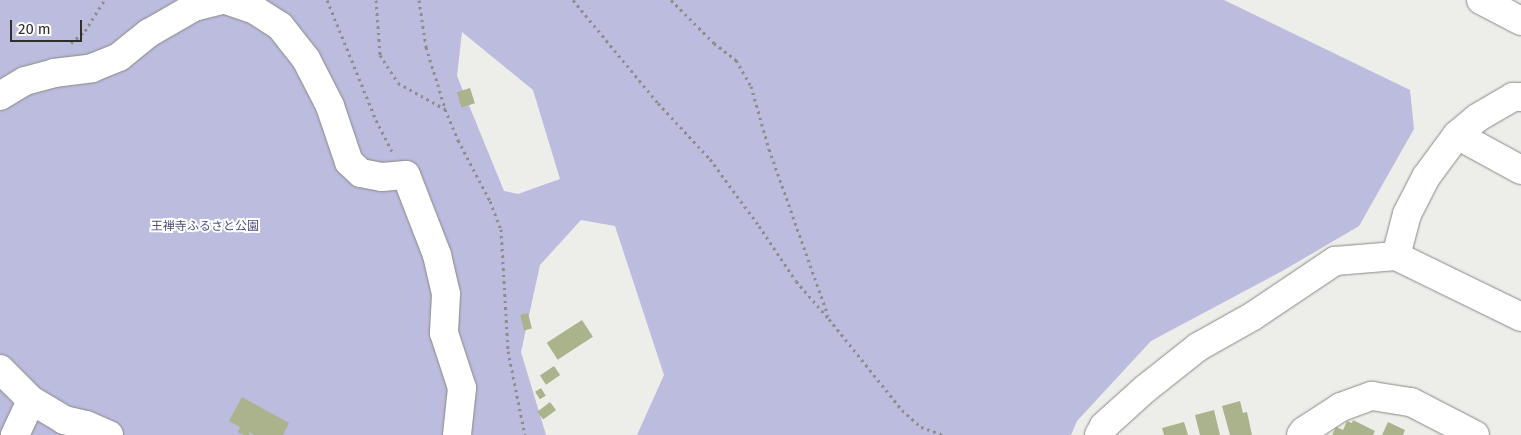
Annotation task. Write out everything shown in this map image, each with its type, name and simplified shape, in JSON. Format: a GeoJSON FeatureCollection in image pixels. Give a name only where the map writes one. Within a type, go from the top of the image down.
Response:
{"type":"FeatureCollection","features":[{"type":"Feature","properties":{"kind":"street"},"geometry":{"type":"LineString","coordinates":[[0,96],[24,81],[54,73],[92,68],[118,56],[149,33],[194,7],[224,0],[255,10],[280,26],[306,59],[330,106],[348,162],[361,173],[382,177],[406,175],[437,255],[446,294],[444,333],[462,388],[457,435]]}},
{"type":"Feature","properties":{"kind":"street"},"geometry":{"type":"LineString","coordinates":[[1481,0],[1521,21]]}},
{"type":"Feature","properties":{"kind":"street"},"geometry":{"type":"LineString","coordinates":[[1396,256],[1407,214],[1426,177],[1457,136],[1477,118],[1513,97],[1521,97]]}},
{"type":"Feature","properties":{"kind":"street"},"geometry":{"type":"LineString","coordinates":[[1457,136],[1521,170]]}},
{"type":"Feature","properties":{"kind":"street"},"geometry":{"type":"LineString","coordinates":[[1099,435],[1104,426],[1145,389],[1198,347],[1253,316],[1335,262],[1396,256],[1521,317]]}},
{"type":"Feature","properties":{"kind":"street"},"geometry":{"type":"LineString","coordinates":[[0,369],[30,400],[64,420],[86,425],[109,435]]}},
{"type":"Feature","properties":{"kind":"street"},"geometry":{"type":"LineString","coordinates":[[1301,435],[1341,407],[1372,396],[1411,402],[1441,428],[1475,435]]}},
{"type":"Feature","properties":{"kind":"street"},"geometry":{"type":"LineString","coordinates":[[15,435],[30,400]]}},
{"type":"Feature","properties":{"kind":"path"},"geometry":{"type":"LineString","coordinates":[[66,48],[85,31],[104,0]]}},
{"type":"Feature","properties":{"kind":"path"},"geometry":{"type":"LineString","coordinates":[[328,0],[376,120],[406,175]]}},
{"type":"Feature","properties":{"kind":"path"},"geometry":{"type":"LineString","coordinates":[[376,0],[380,55],[398,83],[445,109]]}},
{"type":"Feature","properties":{"kind":"path"},"geometry":{"type":"LineString","coordinates":[[419,0],[426,47],[445,109],[458,140],[490,201],[501,229],[508,351],[525,435]]}},
{"type":"Feature","properties":{"kind":"path"},"geometry":{"type":"LineString","coordinates":[[573,0],[658,103],[710,158],[760,226],[796,281],[830,319],[902,410],[920,427],[944,435]]}},
{"type":"Feature","properties":{"kind":"path"},"geometry":{"type":"LineString","coordinates":[[671,0],[714,43],[736,60],[751,86],[769,149],[830,319]]}},
{"type":"Feature","properties":{"kind":"green space","name":"王禅寺ふるさと公園"},"geometry":{"type":"Polygon","coordinates":[[[0,0],[1224,0],[1410,90],[1414,129],[1359,226],[1284,270],[1151,341],[1077,421],[1071,435],[637,435],[664,375],[615,226],[581,220],[540,265],[521,352],[546,435],[0,435],[0,0]],[[462,32],[457,76],[504,191],[518,194],[560,179],[533,90],[462,32]]]}},
{"type":"Feature","properties":{"kind":"building"},"geometry":{"type":"Polygon","coordinates":[[[470,88],[475,103],[462,108],[457,92],[470,88]]]}},
{"type":"Feature","properties":{"kind":"building"},"geometry":{"type":"Polygon","coordinates":[[[528,313],[532,329],[524,330],[520,315],[528,313]]]}},
{"type":"Feature","properties":{"kind":"building"},"geometry":{"type":"Polygon","coordinates":[[[582,320],[593,337],[558,360],[547,343],[582,320]]]}},
{"type":"Feature","properties":{"kind":"building"},"geometry":{"type":"Polygon","coordinates":[[[554,366],[560,375],[546,385],[540,376],[554,366]]]}},
{"type":"Feature","properties":{"kind":"building"},"geometry":{"type":"Polygon","coordinates":[[[541,388],[546,396],[540,399],[535,392],[541,388]]]}},
{"type":"Feature","properties":{"kind":"building"},"geometry":{"type":"Polygon","coordinates":[[[242,397],[289,423],[283,435],[254,435],[250,432],[249,435],[244,435],[238,432],[240,427],[229,421],[242,397]]]}},
{"type":"Feature","properties":{"kind":"building"},"geometry":{"type":"Polygon","coordinates":[[[1240,401],[1243,413],[1247,412],[1252,435],[1230,435],[1222,406],[1240,401]]]}},
{"type":"Feature","properties":{"kind":"building"},"geometry":{"type":"Polygon","coordinates":[[[550,402],[556,410],[543,420],[537,412],[550,402]]]}},
{"type":"Feature","properties":{"kind":"building"},"geometry":{"type":"Polygon","coordinates":[[[1214,410],[1220,435],[1200,435],[1195,415],[1214,410]]]}},
{"type":"Feature","properties":{"kind":"building"},"geometry":{"type":"Polygon","coordinates":[[[1353,420],[1375,431],[1373,435],[1332,435],[1336,427],[1343,430],[1347,421],[1352,423],[1353,420]]]}},
{"type":"Feature","properties":{"kind":"building"},"geometry":{"type":"Polygon","coordinates":[[[1184,422],[1188,435],[1164,435],[1162,428],[1184,422]]]}},
{"type":"Feature","properties":{"kind":"building"},"geometry":{"type":"Polygon","coordinates":[[[1388,422],[1405,430],[1403,435],[1382,435],[1388,422]]]}}]}
